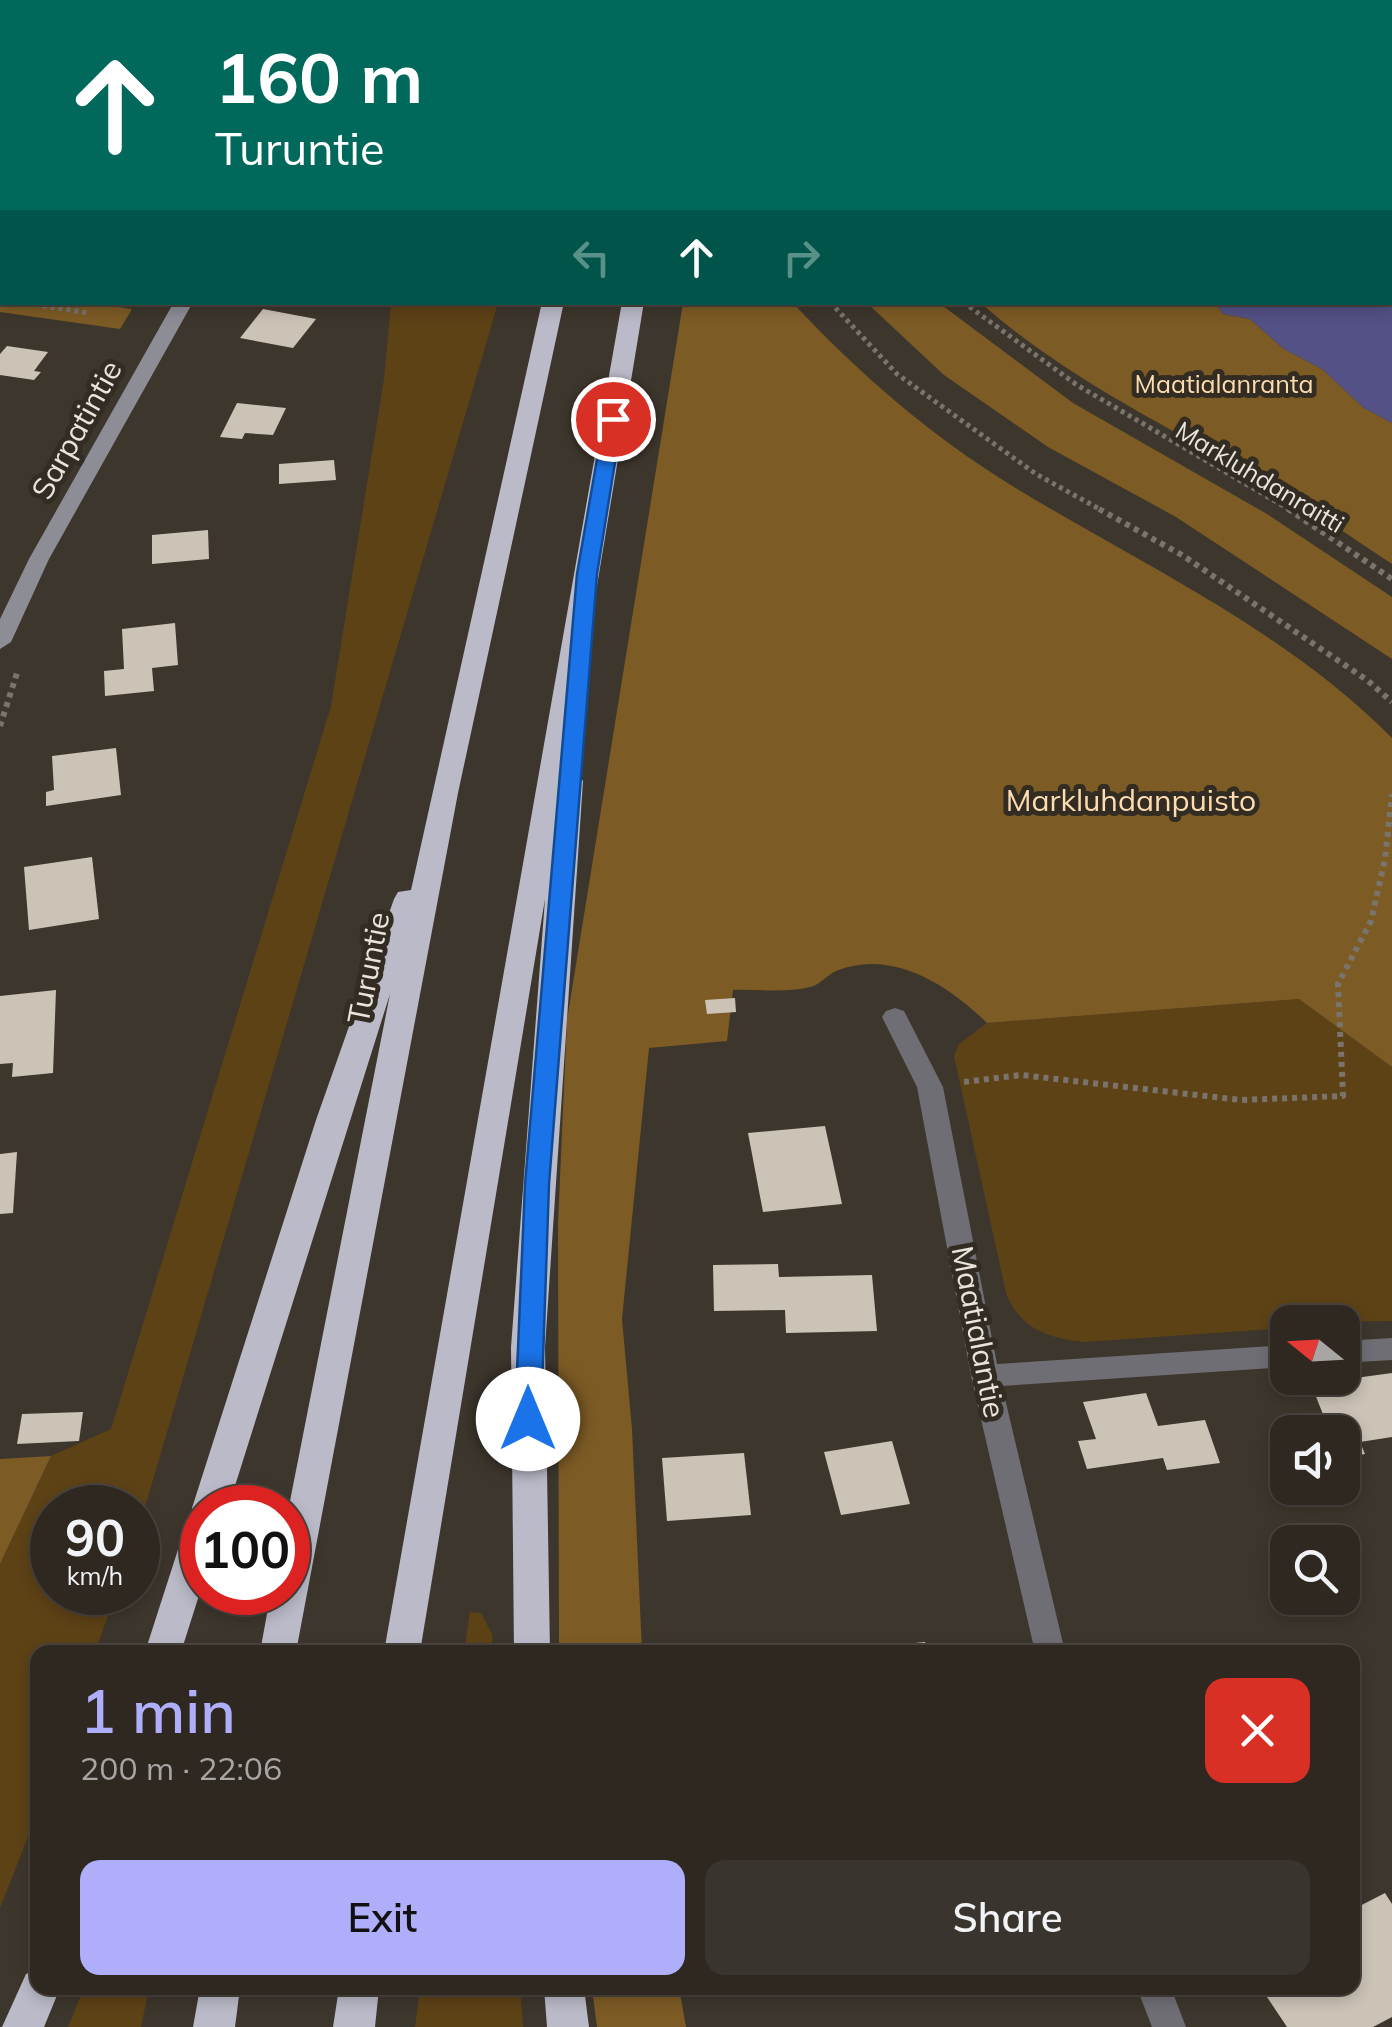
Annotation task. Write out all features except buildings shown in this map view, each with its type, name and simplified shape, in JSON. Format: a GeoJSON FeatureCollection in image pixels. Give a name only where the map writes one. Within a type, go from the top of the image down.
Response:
{"type":"FeatureCollection","features":[{"type":"Feature","properties":{"kind":"highway","name":"Turuntie"},"geometry":{"type":"LineString","coordinates":[[279,1645],[444,792],[552,305]]}},
{"type":"Feature","properties":{"kind":"highway"},"geometry":{"type":"LineString","coordinates":[[403,1645],[632,305]]}},
{"type":"Feature","properties":{"kind":"highway"},"geometry":{"type":"LineString","coordinates":[[532,1645],[528,1490],[531,1293],[587,574]]}},
{"type":"Feature","properties":{"kind":"highway"},"geometry":{"type":"LineString","coordinates":[[217,1485],[332,1120],[444,792]]}},
{"type":"Feature","properties":{"kind":"highway"},"geometry":{"type":"LineString","coordinates":[[165,1645],[180,1599]]}},
{"type":"Feature","properties":{"kind":"highway"},"geometry":{"type":"LineString","coordinates":[[23,2027],[37,1995]]}},
{"type":"Feature","properties":{"kind":"highway"},"geometry":{"type":"LineString","coordinates":[[214,2027],[219,1995]]}},
{"type":"Feature","properties":{"kind":"highway"},"geometry":{"type":"LineString","coordinates":[[354,2027],[358,1995]]}},
{"type":"Feature","properties":{"kind":"highway"},"geometry":{"type":"LineString","coordinates":[[565,1995],[568,2027]]}},
{"type":"Feature","properties":{"kind":"main road","name":"Sarpatintie"},"geometry":{"type":"LineString","coordinates":[[0,642],[39,559],[182,305]]}},
{"type":"Feature","properties":{"kind":"street","name":"Maatialantie"},"geometry":{"type":"LineString","coordinates":[[895,1016],[930,1086],[985,1376],[1048,1645]]}},
{"type":"Feature","properties":{"kind":"street"},"geometry":{"type":"LineString","coordinates":[[1360,1351],[1392,1349]]}},
{"type":"Feature","properties":{"kind":"street"},"geometry":{"type":"LineString","coordinates":[[985,1376],[1270,1357]]}},
{"type":"Feature","properties":{"kind":"street"},"geometry":{"type":"LineString","coordinates":[[1157,1995],[1169,2027]]}},
{"type":"Feature","properties":{"kind":"path"},"geometry":{"type":"LineString","coordinates":[[38,305],[89,313]]}},
{"type":"Feature","properties":{"kind":"path"},"geometry":{"type":"LineString","coordinates":[[833,305],[897,374],[968,427],[1036,474],[1182,554],[1367,680],[1392,702]]}},
{"type":"Feature","properties":{"kind":"path","name":"Markluhdanraitti"},"geometry":{"type":"LineString","coordinates":[[966,305],[1014,346],[1089,396],[1282,506],[1392,580]]}},
{"type":"Feature","properties":{"kind":"path"},"geometry":{"type":"LineString","coordinates":[[930,1086],[1021,1075],[1241,1100],[1344,1096],[1338,984],[1371,922],[1385,859],[1392,794]]}},
{"type":"Feature","properties":{"kind":"shaded area"},"geometry":{"type":"Polygon","coordinates":[[[391,305],[497,305],[151,1485],[37,1485],[51,1456],[111,1429],[331,706],[384,379],[391,305]]]}},
{"type":"Feature","properties":{"kind":"shaded area"},"geometry":{"type":"Polygon","coordinates":[[[1217,305],[1392,305],[1392,423],[1364,408],[1322,369],[1284,349],[1250,319],[1223,314],[1217,305]]]}},
{"type":"Feature","properties":{"kind":"shaded area"},"geometry":{"type":"Polygon","coordinates":[[[1299,999],[1392,1067],[1392,1321],[1360,1321],[1360,1305],[1270,1305],[1270,1329],[1084,1342],[1047,1334],[1027,1323],[1006,1293],[954,1056],[959,1044],[987,1023],[1299,999]]]}},
{"type":"Feature","properties":{"kind":"shaded area"},"geometry":{"type":"Polygon","coordinates":[[[30,1500],[30,1615],[108,1615],[97,1645],[30,1645],[30,1832],[0,1908],[0,1564],[30,1500]]]}},
{"type":"Feature","properties":{"kind":"shaded area"},"geometry":{"type":"Polygon","coordinates":[[[470,1612],[481,1613],[492,1634],[493,1645],[465,1645],[470,1612]]]}},
{"type":"Feature","properties":{"kind":"shaded area"},"geometry":{"type":"Polygon","coordinates":[[[81,1995],[148,1995],[141,2027],[68,2027],[81,1995]]]}},
{"type":"Feature","properties":{"kind":"shaded area"},"geometry":{"type":"Polygon","coordinates":[[[419,1995],[521,1995],[523,2027],[415,2027],[419,1995]]]}},
{"type":"Feature","properties":{"kind":"green space"},"geometry":{"type":"Polygon","coordinates":[[[0,305],[105,305],[132,309],[120,329],[0,312],[0,305]]]}},
{"type":"Feature","properties":{"kind":"green space","name":"Markluhdanpuisto"},"geometry":{"type":"Polygon","coordinates":[[[683,305],[795,305],[870,379],[954,447],[1014,487],[1259,631],[1350,699],[1392,738],[1392,1067],[1299,999],[987,1023],[938,984],[919,974],[878,964],[836,971],[801,989],[733,990],[727,1041],[649,1048],[622,1319],[632,1429],[642,1645],[559,1645],[558,1223],[567,1020],[683,305]]]}},
{"type":"Feature","properties":{"kind":"green space"},"geometry":{"type":"Polygon","coordinates":[[[869,305],[942,305],[1073,403],[1267,514],[1392,597],[1392,659],[1176,517],[1048,447],[944,375],[869,305]]]}},
{"type":"Feature","properties":{"kind":"green space","name":"Maatialanranta"},"geometry":{"type":"Polygon","coordinates":[[[983,305],[1217,305],[1223,314],[1250,319],[1284,349],[1322,369],[1364,408],[1392,423],[1392,564],[1290,497],[1092,384],[983,305]]]}},
{"type":"Feature","properties":{"kind":"green space"},"geometry":{"type":"Polygon","coordinates":[[[51,1456],[37,1485],[30,1485],[30,1500],[0,1564],[0,1459],[51,1456]]]}},
{"type":"Feature","properties":{"kind":"green space"},"geometry":{"type":"Polygon","coordinates":[[[593,1995],[680,1995],[686,2027],[597,2027],[593,1995]]]}},
{"type":"Feature","properties":{"kind":"route"},"geometry":{"type":"LineString","coordinates":[[528,1419],[537,1184],[587,574],[613,419]]}}]}
